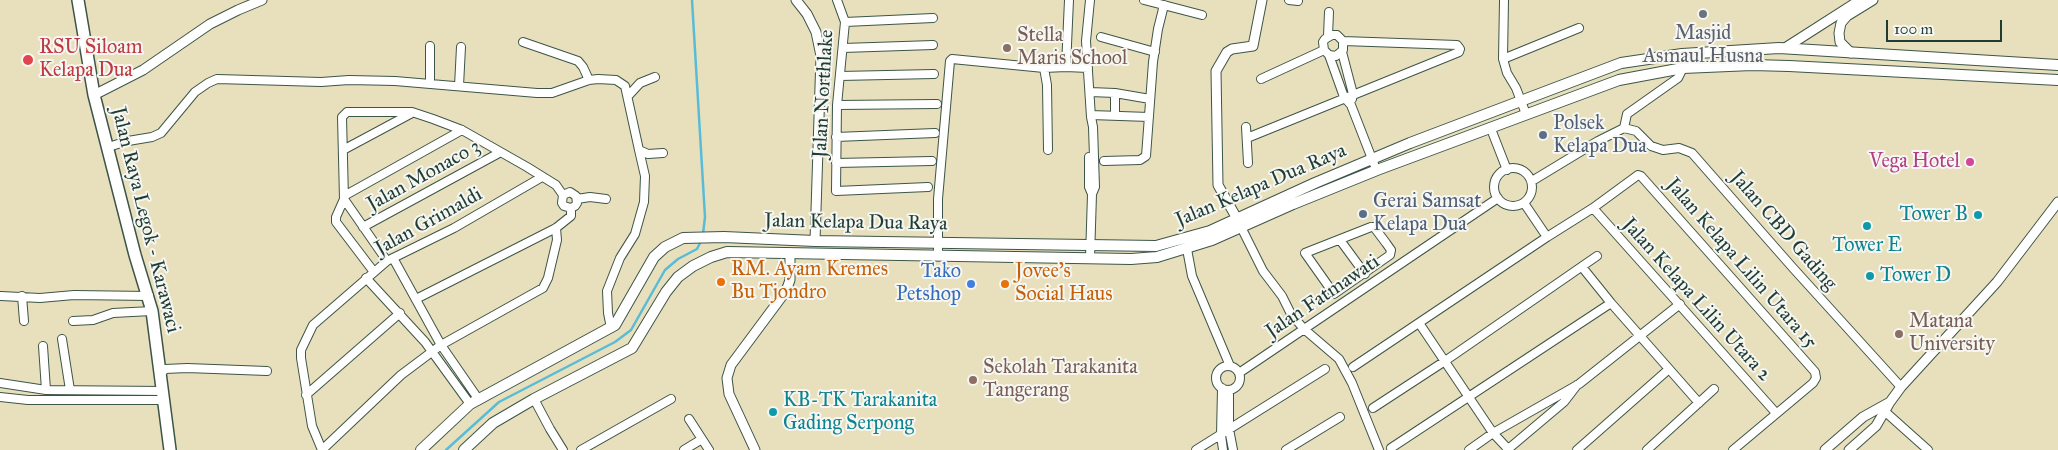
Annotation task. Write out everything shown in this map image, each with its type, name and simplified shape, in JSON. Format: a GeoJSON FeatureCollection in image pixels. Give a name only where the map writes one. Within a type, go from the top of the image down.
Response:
{"type":"FeatureCollection","features":[{"type":"Feature","properties":{"kind":"main road","name":"Jalan Raya Legok - Karawaci"},"geometry":{"type":"LineString","coordinates":[[78,0],[94,95],[135,255],[149,296],[170,450]]}},
{"type":"Feature","properties":{"kind":"main road","name":"Jalan Kelapa Dua Raya"},"geometry":{"type":"LineString","coordinates":[[464,450],[493,423],[534,399],[632,348],[666,292],[678,278],[693,266],[727,252],[1132,259],[1157,257],[1212,240],[1239,223],[1372,159],[1621,63],[1682,54],[1785,48],[2058,65]]}},
{"type":"Feature","properties":{"kind":"main road"},"geometry":{"type":"LineString","coordinates":[[1752,65],[1753,50]]}},
{"type":"Feature","properties":{"kind":"main road","name":"Jalan Kelapa Dua Raya"},"geometry":{"type":"LineString","coordinates":[[421,450],[474,402],[616,325],[654,257],[665,247],[682,238],[726,237],[815,241],[1156,246],[1239,223],[1619,80],[1683,68],[1752,65],[2058,80]]}},
{"type":"Feature","properties":{"kind":"main road"},"geometry":{"type":"LineString","coordinates":[[726,237],[727,252]]}},
{"type":"Feature","properties":{"kind":"street"},"geometry":{"type":"LineString","coordinates":[[94,95],[143,70],[210,24],[262,0]]}},
{"type":"Feature","properties":{"kind":"street"},"geometry":{"type":"LineString","coordinates":[[796,0],[807,14],[816,32],[821,56],[815,241]]}},
{"type":"Feature","properties":{"kind":"street","name":"Jalan Northlake"},"geometry":{"type":"LineString","coordinates":[[837,0],[845,22],[836,105],[836,190],[928,187]]}},
{"type":"Feature","properties":{"kind":"street"},"geometry":{"type":"LineString","coordinates":[[1066,67],[1069,0]]}},
{"type":"Feature","properties":{"kind":"street"},"geometry":{"type":"LineString","coordinates":[[1090,0],[1086,41],[1093,127],[1094,179],[1090,258]]}},
{"type":"Feature","properties":{"kind":"street"},"geometry":{"type":"LineString","coordinates":[[1144,0],[1202,15]]}},
{"type":"Feature","properties":{"kind":"street"},"geometry":{"type":"LineString","coordinates":[[1262,0],[1253,46],[1232,49],[1227,52],[1216,71],[1218,184],[1263,271],[1282,296],[1291,314],[1304,329],[1339,359],[1352,383],[1379,450]]}},
{"type":"Feature","properties":{"kind":"street"},"geometry":{"type":"LineString","coordinates":[[1289,0],[1298,1]]}},
{"type":"Feature","properties":{"kind":"street"},"geometry":{"type":"LineString","coordinates":[[1504,0],[1503,59],[1507,73],[1526,114]]}},
{"type":"Feature","properties":{"kind":"street"},"geometry":{"type":"LineString","coordinates":[[1785,48],[1860,0]]}},
{"type":"Feature","properties":{"kind":"street"},"geometry":{"type":"LineString","coordinates":[[1851,53],[1840,42],[1842,23],[1848,16],[1873,0]]}},
{"type":"Feature","properties":{"kind":"street"},"geometry":{"type":"LineString","coordinates":[[1104,161],[1140,160],[1146,156],[1155,52],[1164,5]]}},
{"type":"Feature","properties":{"kind":"street"},"geometry":{"type":"LineString","coordinates":[[1329,12],[1328,36],[1323,42],[1344,97],[1351,105],[1377,170]]}},
{"type":"Feature","properties":{"kind":"street"},"geometry":{"type":"LineString","coordinates":[[845,22],[932,18]]}},
{"type":"Feature","properties":{"kind":"street"},"geometry":{"type":"LineString","coordinates":[[1503,59],[1578,28]]}},
{"type":"Feature","properties":{"kind":"street"},"geometry":{"type":"LineString","coordinates":[[1247,138],[1344,97],[1459,52],[1460,48],[1457,45],[1343,41],[1337,36],[1328,36]]}},
{"type":"Feature","properties":{"kind":"street"},"geometry":{"type":"LineString","coordinates":[[1101,37],[1155,52]]}},
{"type":"Feature","properties":{"kind":"street"},"geometry":{"type":"LineString","coordinates":[[1343,41],[1344,47],[1342,52],[1353,94],[1351,105]]}},
{"type":"Feature","properties":{"kind":"street"},"geometry":{"type":"LineString","coordinates":[[523,42],[578,61],[589,80]]}},
{"type":"Feature","properties":{"kind":"street"},"geometry":{"type":"LineString","coordinates":[[843,48],[933,45]]}},
{"type":"Feature","properties":{"kind":"street"},"geometry":{"type":"LineString","coordinates":[[430,46],[430,83]]}},
{"type":"Feature","properties":{"kind":"street"},"geometry":{"type":"LineString","coordinates":[[459,86],[461,47]]}},
{"type":"Feature","properties":{"kind":"street"},"geometry":{"type":"LineString","coordinates":[[1261,79],[1327,53],[1336,56],[1342,52]]}},
{"type":"Feature","properties":{"kind":"street"},"geometry":{"type":"LineString","coordinates":[[938,255],[940,165],[950,61],[952,59],[972,60],[1044,68],[1088,68]]}},
{"type":"Feature","properties":{"kind":"street"},"geometry":{"type":"LineString","coordinates":[[1044,68],[1047,85],[1048,150]]}},
{"type":"Feature","properties":{"kind":"street"},"geometry":{"type":"LineString","coordinates":[[1532,181],[1598,141],[1624,128],[1627,114],[1678,78],[1683,68]]}},
{"type":"Feature","properties":{"kind":"street"},"geometry":{"type":"LineString","coordinates":[[840,76],[934,74]]}},
{"type":"Feature","properties":{"kind":"street"},"geometry":{"type":"LineString","coordinates":[[628,96],[640,83],[654,77]]}},
{"type":"Feature","properties":{"kind":"street"},"geometry":{"type":"LineString","coordinates":[[108,147],[162,133],[195,92],[208,83],[217,80],[430,83],[552,93],[589,80],[616,80],[625,86],[628,96],[644,176],[644,202],[635,234],[620,258],[607,291],[611,328]]}},
{"type":"Feature","properties":{"kind":"street"},"geometry":{"type":"LineString","coordinates":[[1090,92],[1115,93],[1150,99]]}},
{"type":"Feature","properties":{"kind":"street"},"geometry":{"type":"LineString","coordinates":[[1115,93],[1115,115]]}},
{"type":"Feature","properties":{"kind":"street"},"geometry":{"type":"LineString","coordinates":[[836,105],[937,104]]}},
{"type":"Feature","properties":{"kind":"street"},"geometry":{"type":"LineString","coordinates":[[343,150],[412,112]]}},
{"type":"Feature","properties":{"kind":"street"},"geometry":{"type":"LineString","coordinates":[[374,272],[337,226],[336,217],[344,197],[342,118],[346,113],[412,112],[462,130],[556,185],[563,195],[562,203],[564,206],[572,208]]}},
{"type":"Feature","properties":{"kind":"street"},"geometry":{"type":"LineString","coordinates":[[1091,116],[1149,117]]}},
{"type":"Feature","properties":{"kind":"street"},"geometry":{"type":"LineString","coordinates":[[1246,127],[1248,163]]}},
{"type":"Feature","properties":{"kind":"street"},"geometry":{"type":"LineString","coordinates":[[1491,128],[1506,170]]}},
{"type":"Feature","properties":{"kind":"street","name":"Jalan CBD Gading"},"geometry":{"type":"LineString","coordinates":[[1624,128],[1636,131],[1651,146],[1663,150],[1679,148],[1692,153],[1901,387]]}},
{"type":"Feature","properties":{"kind":"street"},"geometry":{"type":"LineString","coordinates":[[344,197],[462,130]]}},
{"type":"Feature","properties":{"kind":"street"},"geometry":{"type":"LineString","coordinates":[[836,137],[935,133]]}},
{"type":"Feature","properties":{"kind":"street"},"geometry":{"type":"LineString","coordinates":[[639,150],[648,154],[663,153]]}},
{"type":"Feature","properties":{"kind":"street","name":"Jalan Monaco 3"},"geometry":{"type":"LineString","coordinates":[[363,227],[499,153]]}},
{"type":"Feature","properties":{"kind":"street"},"geometry":{"type":"LineString","coordinates":[[836,163],[932,161]]}},
{"type":"Feature","properties":{"kind":"street"},"geometry":{"type":"LineString","coordinates":[[1512,168],[1524,172],[1532,181],[1531,194],[1524,203],[1510,206],[1498,198],[1495,184],[1499,176],[1506,170],[1512,168]]}},
{"type":"Feature","properties":{"kind":"street","name":"Jalan Kelapa Lilin Utara 15"},"geometry":{"type":"LineString","coordinates":[[1593,208],[1638,175],[1641,176],[1815,372],[1816,378],[1813,383],[1776,413]]}},
{"type":"Feature","properties":{"kind":"street","name":"Jalan Grimaldi"},"geometry":{"type":"LineString","coordinates":[[306,395],[302,350],[313,325],[366,278],[390,260],[454,228],[542,178]]}},
{"type":"Feature","properties":{"kind":"street"},"geometry":{"type":"LineString","coordinates":[[416,299],[556,228],[571,216],[572,208],[575,206],[577,199],[570,192],[563,195]]}},
{"type":"Feature","properties":{"kind":"street"},"geometry":{"type":"LineString","coordinates":[[344,197],[363,227],[390,260],[416,299],[474,402]]}},
{"type":"Feature","properties":{"kind":"street"},"geometry":{"type":"LineString","coordinates":[[577,199],[590,197],[606,199]]}},
{"type":"Feature","properties":{"kind":"street","name":"Jalan Fatmawati"},"geometry":{"type":"LineString","coordinates":[[1239,373],[1498,198]]}},
{"type":"Feature","properties":{"kind":"street"},"geometry":{"type":"LineString","coordinates":[[1849,450],[1876,426],[1882,410],[1997,282],[2058,202]]}},
{"type":"Feature","properties":{"kind":"street"},"geometry":{"type":"LineString","coordinates":[[1524,203],[1547,237]]}},
{"type":"Feature","properties":{"kind":"street"},"geometry":{"type":"LineString","coordinates":[[1353,367],[1593,208]]}},
{"type":"Feature","properties":{"kind":"street","name":"Jalan Kelapa Lilin Utara 2"},"geometry":{"type":"LineString","coordinates":[[1593,208],[1776,413]]}},
{"type":"Feature","properties":{"kind":"street"},"geometry":{"type":"LineString","coordinates":[[400,313],[306,395],[312,426],[322,450],[401,375],[441,344],[543,288],[548,278],[557,240],[556,228]]}},
{"type":"Feature","properties":{"kind":"street"},"geometry":{"type":"LineString","coordinates":[[1374,228],[1391,250],[1390,255],[1378,265],[1334,294],[1305,253],[1374,228]]}},
{"type":"Feature","properties":{"kind":"street"},"geometry":{"type":"LineString","coordinates":[[1340,240],[1365,274]]}},
{"type":"Feature","properties":{"kind":"street"},"geometry":{"type":"LineString","coordinates":[[1187,249],[1192,276],[1230,366],[1239,373],[1239,384],[1226,389]]}},
{"type":"Feature","properties":{"kind":"street"},"geometry":{"type":"LineString","coordinates":[[755,450],[730,394],[728,378],[731,365],[786,291],[790,280],[790,253]]}},
{"type":"Feature","properties":{"kind":"street"},"geometry":{"type":"LineString","coordinates":[[1373,408],[1445,361],[1597,256]]}},
{"type":"Feature","properties":{"kind":"street"},"geometry":{"type":"LineString","coordinates":[[1378,265],[1385,275]]}},
{"type":"Feature","properties":{"kind":"street"},"geometry":{"type":"LineString","coordinates":[[1582,267],[1611,304],[1699,403]]}},
{"type":"Feature","properties":{"kind":"street"},"geometry":{"type":"LineString","coordinates":[[366,278],[400,313],[474,402]]}},
{"type":"Feature","properties":{"kind":"street"},"geometry":{"type":"LineString","coordinates":[[1,296],[40,298],[80,295],[149,296]]}},
{"type":"Feature","properties":{"kind":"street"},"geometry":{"type":"LineString","coordinates":[[22,296],[24,320]]}},
{"type":"Feature","properties":{"kind":"street"},"geometry":{"type":"LineString","coordinates":[[1391,448],[1611,304]]}},
{"type":"Feature","properties":{"kind":"street"},"geometry":{"type":"LineString","coordinates":[[1468,450],[1493,433],[1579,384],[1680,304]]}},
{"type":"Feature","properties":{"kind":"street"},"geometry":{"type":"LineString","coordinates":[[74,321],[93,320],[113,314],[152,311]]}},
{"type":"Feature","properties":{"kind":"street"},"geometry":{"type":"LineString","coordinates":[[1419,323],[1493,433],[1508,450],[1564,402],[1579,384]]}},
{"type":"Feature","properties":{"kind":"street"},"geometry":{"type":"LineString","coordinates":[[62,339],[70,390]]}},
{"type":"Feature","properties":{"kind":"street"},"geometry":{"type":"LineString","coordinates":[[44,346],[46,390]]}},
{"type":"Feature","properties":{"kind":"street"},"geometry":{"type":"LineString","coordinates":[[1230,366],[1222,368],[1217,374],[1217,382],[1226,389],[1229,429],[1233,450]]}},
{"type":"Feature","properties":{"kind":"street"},"geometry":{"type":"LineString","coordinates":[[161,374],[165,369],[187,368],[267,371]]}},
{"type":"Feature","properties":{"kind":"street"},"geometry":{"type":"LineString","coordinates":[[1196,450],[1324,369]]}},
{"type":"Feature","properties":{"kind":"street"},"geometry":{"type":"LineString","coordinates":[[1577,450],[1669,369]]}},
{"type":"Feature","properties":{"kind":"street"},"geometry":{"type":"LineString","coordinates":[[0,383],[46,390],[163,395]]}},
{"type":"Feature","properties":{"kind":"street"},"geometry":{"type":"LineString","coordinates":[[1223,450],[1220,434],[1226,389]]}},
{"type":"Feature","properties":{"kind":"street"},"geometry":{"type":"LineString","coordinates":[[1647,450],[1714,389]]}},
{"type":"Feature","properties":{"kind":"street"},"geometry":{"type":"LineString","coordinates":[[0,397],[28,400],[163,395]]}},
{"type":"Feature","properties":{"kind":"street"},"geometry":{"type":"LineString","coordinates":[[534,399],[563,450]]}},
{"type":"Feature","properties":{"kind":"street"},"geometry":{"type":"LineString","coordinates":[[581,450],[670,399]]}},
{"type":"Feature","properties":{"kind":"street"},"geometry":{"type":"LineString","coordinates":[[1825,450],[1863,417],[1882,410]]}},
{"type":"Feature","properties":{"kind":"street"},"geometry":{"type":"LineString","coordinates":[[1882,410],[1928,450]]}},
{"type":"Feature","properties":{"kind":"street"},"geometry":{"type":"LineString","coordinates":[[1733,450],[1776,413]]}},
{"type":"Feature","properties":{"kind":"street"},"geometry":{"type":"LineString","coordinates":[[1286,450],[1340,417]]}},
{"type":"Feature","properties":{"kind":"street"},"geometry":{"type":"LineString","coordinates":[[689,419],[709,450]]}},
{"type":"Feature","properties":{"kind":"street"},"geometry":{"type":"LineString","coordinates":[[684,450],[702,439]]}},
{"type":"Feature","properties":{"kind":"waterway"},"geometry":{"type":"LineString","coordinates":[[692,0],[705,217],[703,234]]}},
{"type":"Feature","properties":{"kind":"waterway"},"geometry":{"type":"LineString","coordinates":[[446,450],[499,402],[615,342],[631,330],[665,270],[678,259],[697,249],[701,241]]}},
{"type":"Feature","properties":{"kind":"place","name":"Masjid Asmaul Husna"},"geometry":{"type":"Point","coordinates":[1703,14]}},
{"type":"Feature","properties":{"kind":"place","name":"Stella Maris School"},"geometry":{"type":"Point","coordinates":[1007,48]}},
{"type":"Feature","properties":{"kind":"place","name":"RSU Siloam Kelapa Dua"},"geometry":{"type":"Point","coordinates":[28,60]}},
{"type":"Feature","properties":{"kind":"place","name":"Polsek Kelapa Dua"},"geometry":{"type":"Point","coordinates":[1543,135]}},
{"type":"Feature","properties":{"kind":"place","name":"Vega Hotel"},"geometry":{"type":"Point","coordinates":[1970,162]}},
{"type":"Feature","properties":{"kind":"place","name":"Gerai Samsat Kelapa Dua"},"geometry":{"type":"Point","coordinates":[1363,214]}},
{"type":"Feature","properties":{"kind":"place","name":"Tower B"},"geometry":{"type":"Point","coordinates":[1978,215]}},
{"type":"Feature","properties":{"kind":"place","name":"Tower E"},"geometry":{"type":"Point","coordinates":[1867,226]}},
{"type":"Feature","properties":{"kind":"place","name":"Tower D"},"geometry":{"type":"Point","coordinates":[1870,276]}},
{"type":"Feature","properties":{"kind":"place","name":"RM. Ayam Kremes Bu Tjondro"},"geometry":{"type":"Point","coordinates":[721,282]}},
{"type":"Feature","properties":{"kind":"place","name":"Tako Petshop"},"geometry":{"type":"Point","coordinates":[971,284]}},
{"type":"Feature","properties":{"kind":"place","name":"Jovee's Social Haus"},"geometry":{"type":"Point","coordinates":[1005,284]}},
{"type":"Feature","properties":{"kind":"place","name":"Matana University"},"geometry":{"type":"Point","coordinates":[1899,334]}},
{"type":"Feature","properties":{"kind":"place","name":"Sekolah Tarakanita Tangerang"},"geometry":{"type":"Point","coordinates":[973,380]}},
{"type":"Feature","properties":{"kind":"place","name":"KB-TK Tarakanita Gading Serpong"},"geometry":{"type":"Point","coordinates":[773,412]}}]}
